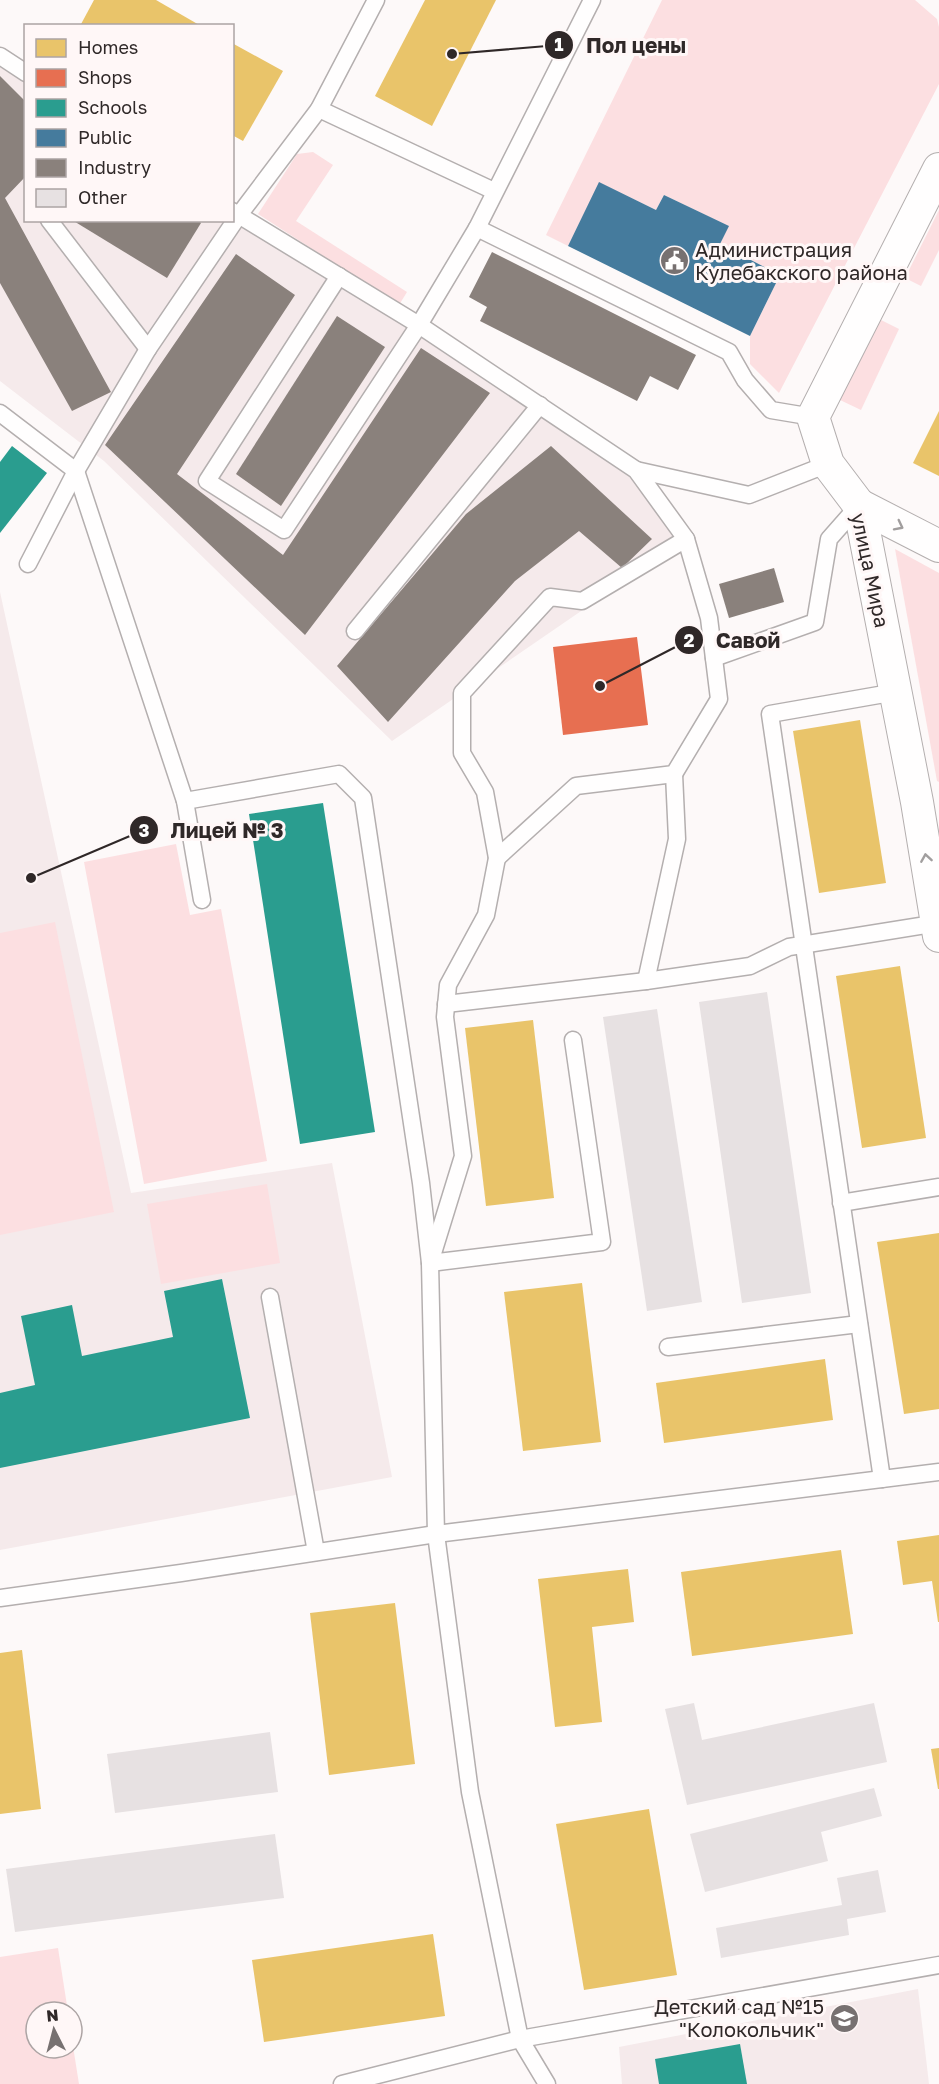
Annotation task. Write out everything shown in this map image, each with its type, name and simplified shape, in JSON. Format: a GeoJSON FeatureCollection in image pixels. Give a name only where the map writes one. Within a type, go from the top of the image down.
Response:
{"type":"FeatureCollection","features":[{"type":"Feature","properties":{"kind":"street"},"geometry":{"type":"LineString","coordinates":[[813,417],[939,169]]}},
{"type":"Feature","properties":{"kind":"street","name":"улица Мира"},"geometry":{"type":"LineString","coordinates":[[813,417],[828,464],[859,505],[896,692],[938,927]]}},
{"type":"Feature","properties":{"kind":"street"},"geometry":{"type":"LineString","coordinates":[[859,505],[939,546]]}},
{"type":"Feature","properties":{"kind":"lane"},"geometry":{"type":"LineString","coordinates":[[376,0],[319,109],[236,213],[419,325],[636,470],[686,538],[709,618],[719,699],[674,774],[677,839],[646,981]]}},
{"type":"Feature","properties":{"kind":"lane"},"geometry":{"type":"LineString","coordinates":[[339,276],[207,481],[284,530],[419,325],[477,228],[592,0]]}},
{"type":"Feature","properties":{"kind":"lane"},"geometry":{"type":"LineString","coordinates":[[0,56],[24,72]]}},
{"type":"Feature","properties":{"kind":"lane"},"geometry":{"type":"LineString","coordinates":[[319,109],[494,191]]}},
{"type":"Feature","properties":{"kind":"lane"},"geometry":{"type":"LineString","coordinates":[[51,222],[148,349]]}},
{"type":"Feature","properties":{"kind":"lane"},"geometry":{"type":"LineString","coordinates":[[28,564],[76,471],[148,349],[230,222]]}},
{"type":"Feature","properties":{"kind":"lane"},"geometry":{"type":"LineString","coordinates":[[477,228],[729,352],[745,380],[771,410],[813,417]]}},
{"type":"Feature","properties":{"kind":"lane"},"geometry":{"type":"LineString","coordinates":[[355,631],[540,405]]}},
{"type":"Feature","properties":{"kind":"lane"},"geometry":{"type":"LineString","coordinates":[[0,413],[76,471],[185,801],[202,900]]}},
{"type":"Feature","properties":{"kind":"lane"},"geometry":{"type":"LineString","coordinates":[[636,470],[749,495],[828,464]]}},
{"type":"Feature","properties":{"kind":"lane"},"geometry":{"type":"LineString","coordinates":[[714,658],[815,621],[829,539],[859,505]]}},
{"type":"Feature","properties":{"kind":"lane"},"geometry":{"type":"LineString","coordinates":[[430,1263],[463,1156],[445,1017],[448,985],[486,915],[497,858],[485,792],[462,753],[462,693],[550,597],[582,601],[686,538]]}},
{"type":"Feature","properties":{"kind":"lane"},"geometry":{"type":"LineString","coordinates":[[882,1479],[770,714],[896,692]]}},
{"type":"Feature","properties":{"kind":"lane"},"geometry":{"type":"LineString","coordinates":[[185,801],[339,774],[363,798],[421,1183],[430,1263],[436,1534],[470,1792],[520,2039],[547,2084]]}},
{"type":"Feature","properties":{"kind":"lane"},"geometry":{"type":"LineString","coordinates":[[497,858],[576,786],[674,774]]}},
{"type":"Feature","properties":{"kind":"lane"},"geometry":{"type":"LineString","coordinates":[[446,1004],[646,981],[750,966],[789,947],[803,944],[938,927]]}},
{"type":"Feature","properties":{"kind":"lane"},"geometry":{"type":"LineString","coordinates":[[430,1263],[602,1242],[573,1040]]}},
{"type":"Feature","properties":{"kind":"lane"},"geometry":{"type":"LineString","coordinates":[[841,1203],[939,1187]]}},
{"type":"Feature","properties":{"kind":"lane"},"geometry":{"type":"LineString","coordinates":[[270,1297],[316,1552]]}},
{"type":"Feature","properties":{"kind":"lane"},"geometry":{"type":"LineString","coordinates":[[668,1347],[859,1324]]}},
{"type":"Feature","properties":{"kind":"lane"},"geometry":{"type":"LineString","coordinates":[[0,1598],[436,1534],[939,1472]]}},
{"type":"Feature","properties":{"kind":"lane"},"geometry":{"type":"LineString","coordinates":[[342,2084],[520,2039],[939,1965]]}},
{"type":"Feature","properties":{"kind":"shaded area"},"geometry":{"type":"Polygon","coordinates":[[[662,0],[915,0],[937,19],[939,84],[779,393],[750,364],[750,336],[780,275],[720,244],[728,226],[664,195],[656,210],[600,183],[568,246],[546,235],[662,0]]]}},
{"type":"Feature","properties":{"kind":"shaded area"},"geometry":{"type":"Polygon","coordinates":[[[0,56],[24,72],[24,222],[234,222],[234,212],[636,470],[686,539],[392,741],[104,461],[0,381],[0,56]]]}},
{"type":"Feature","properties":{"kind":"shaded area"},"geometry":{"type":"Polygon","coordinates":[[[313,152],[333,165],[296,221],[407,292],[399,305],[258,214],[297,154],[313,152]]]}},
{"type":"Feature","properties":{"kind":"shaded area"},"geometry":{"type":"Polygon","coordinates":[[[939,210],[939,250],[921,286],[905,278],[939,210]]]}},
{"type":"Feature","properties":{"kind":"shaded area"},"geometry":{"type":"Polygon","coordinates":[[[879,319],[899,329],[861,410],[840,400],[879,319]]]}},
{"type":"Feature","properties":{"kind":"shaded area"},"geometry":{"type":"Polygon","coordinates":[[[895,549],[939,573],[939,782],[937,781],[895,549]]]}},
{"type":"Feature","properties":{"kind":"shaded area"},"geometry":{"type":"Polygon","coordinates":[[[0,592],[131,1193],[332,1163],[392,1477],[0,1550],[0,592]]]}},
{"type":"Feature","properties":{"kind":"shaded area"},"geometry":{"type":"Polygon","coordinates":[[[176,844],[190,915],[221,909],[267,1161],[144,1184],[84,862],[176,844]]]}},
{"type":"Feature","properties":{"kind":"shaded area"},"geometry":{"type":"Polygon","coordinates":[[[55,922],[114,1212],[0,1235],[0,933],[55,922]]]}},
{"type":"Feature","properties":{"kind":"shaded area"},"geometry":{"type":"Polygon","coordinates":[[[267,1184],[280,1263],[161,1284],[147,1204],[267,1184]]]}},
{"type":"Feature","properties":{"kind":"shaded area"},"geometry":{"type":"Polygon","coordinates":[[[58,1948],[66,2000],[24,2000],[24,2060],[75,2060],[79,2084],[0,2084],[0,1957],[58,1948]]]}},
{"type":"Feature","properties":{"kind":"shaded area","name":"Детский сад №15 \"Колокольчик\""},"geometry":{"type":"Polygon","coordinates":[[[918,1989],[929,2084],[622,2084],[619,2047],[918,1989]]]}},
{"type":"Feature","properties":{"kind":"building: Homes"},"geometry":{"type":"Polygon","coordinates":[[[94,0],[156,0],[198,24],[81,24],[94,0]]]}},
{"type":"Feature","properties":{"kind":"building: Homes"},"geometry":{"type":"Polygon","coordinates":[[[425,0],[496,0],[432,126],[375,96],[425,0]]]}},
{"type":"Feature","properties":{"kind":"building: Homes"},"geometry":{"type":"Polygon","coordinates":[[[234,44],[283,71],[243,141],[234,136],[234,44]]]}},
{"type":"Feature","properties":{"kind":"building: Homes"},"geometry":{"type":"Polygon","coordinates":[[[939,411],[939,476],[913,463],[939,411]]]}},
{"type":"Feature","properties":{"kind":"building: Homes"},"geometry":{"type":"Polygon","coordinates":[[[860,720],[886,883],[819,893],[793,731],[860,720]]]}},
{"type":"Feature","properties":{"kind":"building: Homes"},"geometry":{"type":"Polygon","coordinates":[[[900,966],[926,1138],[862,1148],[836,976],[900,966]]]}},
{"type":"Feature","properties":{"kind":"building: Homes"},"geometry":{"type":"Polygon","coordinates":[[[533,1020],[554,1198],[486,1206],[465,1028],[533,1020]]]}},
{"type":"Feature","properties":{"kind":"building: Homes"},"geometry":{"type":"Polygon","coordinates":[[[939,1233],[939,1409],[904,1414],[877,1242],[939,1233]]]}},
{"type":"Feature","properties":{"kind":"building: Homes"},"geometry":{"type":"Polygon","coordinates":[[[582,1283],[601,1442],[523,1451],[504,1292],[582,1283]]]}},
{"type":"Feature","properties":{"kind":"building: Homes"},"geometry":{"type":"Polygon","coordinates":[[[825,1359],[833,1420],[664,1443],[656,1383],[825,1359]]]}},
{"type":"Feature","properties":{"kind":"building: Homes"},"geometry":{"type":"Polygon","coordinates":[[[939,1535],[938,1622],[932,1581],[903,1585],[897,1541],[939,1535]]]}},
{"type":"Feature","properties":{"kind":"building: Homes"},"geometry":{"type":"Polygon","coordinates":[[[841,1550],[853,1634],[692,1656],[681,1572],[841,1550]]]}},
{"type":"Feature","properties":{"kind":"building: Homes"},"geometry":{"type":"Polygon","coordinates":[[[628,1569],[634,1622],[592,1627],[602,1722],[555,1727],[538,1579],[628,1569]]]}},
{"type":"Feature","properties":{"kind":"building: Homes"},"geometry":{"type":"Polygon","coordinates":[[[395,1603],[415,1764],[329,1775],[310,1613],[395,1603]]]}},
{"type":"Feature","properties":{"kind":"building: Homes"},"geometry":{"type":"Polygon","coordinates":[[[22,1650],[41,1809],[0,1814],[0,1653],[22,1650]]]}},
{"type":"Feature","properties":{"kind":"building: Homes"},"geometry":{"type":"Polygon","coordinates":[[[939,1748],[939,1789],[938,1789],[931,1749],[939,1748]]]}},
{"type":"Feature","properties":{"kind":"building: Homes"},"geometry":{"type":"Polygon","coordinates":[[[649,1809],[677,1975],[584,1990],[556,1824],[649,1809]]]}},
{"type":"Feature","properties":{"kind":"building: Homes"},"geometry":{"type":"Polygon","coordinates":[[[433,1934],[445,2016],[264,2042],[252,1960],[433,1934]]]}},
{"type":"Feature","properties":{"kind":"building: Shops"},"geometry":{"type":"Polygon","coordinates":[[[637,637],[648,725],[563,735],[553,647],[637,637]]]}},
{"type":"Feature","properties":{"kind":"building: Schools"},"geometry":{"type":"Polygon","coordinates":[[[12,446],[47,473],[0,533],[0,462],[12,446]]]}},
{"type":"Feature","properties":{"kind":"building: Schools"},"geometry":{"type":"Polygon","coordinates":[[[323,803],[375,1132],[300,1144],[249,814],[323,803]]]}},
{"type":"Feature","properties":{"kind":"building: Schools"},"geometry":{"type":"Polygon","coordinates":[[[222,1279],[250,1418],[0,1468],[0,1393],[35,1385],[21,1316],[72,1305],[82,1356],[173,1337],[164,1291],[222,1279]]]}},
{"type":"Feature","properties":{"kind":"building: Schools"},"geometry":{"type":"Polygon","coordinates":[[[740,2044],[747,2084],[659,2084],[655,2059],[740,2044]]]}},
{"type":"Feature","properties":{"kind":"building: Public","name":"Администрация Кулебакского района"},"geometry":{"type":"Polygon","coordinates":[[[599,182],[656,210],[664,195],[729,226],[720,244],[780,275],[750,336],[568,246],[599,182]]]}},
{"type":"Feature","properties":{"kind":"building: Industry"},"geometry":{"type":"Polygon","coordinates":[[[0,76],[24,100],[24,178],[5,198],[111,392],[72,411],[0,283],[0,76]]]}},
{"type":"Feature","properties":{"kind":"building: Industry"},"geometry":{"type":"Polygon","coordinates":[[[75,222],[200,222],[167,278],[75,222]]]}},
{"type":"Feature","properties":{"kind":"building: Industry"},"geometry":{"type":"Polygon","coordinates":[[[492,252],[696,355],[678,390],[650,376],[637,401],[480,321],[487,307],[469,297],[492,252]]]}},
{"type":"Feature","properties":{"kind":"building: Industry"},"geometry":{"type":"Polygon","coordinates":[[[236,254],[295,295],[177,474],[283,555],[421,348],[490,393],[305,635],[105,445],[236,254]]]}},
{"type":"Feature","properties":{"kind":"building: Industry"},"geometry":{"type":"Polygon","coordinates":[[[337,316],[385,347],[281,506],[236,474],[337,316]]]}},
{"type":"Feature","properties":{"kind":"building: Industry"},"geometry":{"type":"Polygon","coordinates":[[[551,446],[652,539],[622,568],[579,531],[515,581],[388,722],[337,666],[466,514],[551,446]]]}},
{"type":"Feature","properties":{"kind":"building: Industry"},"geometry":{"type":"Polygon","coordinates":[[[774,568],[784,602],[729,618],[719,584],[774,568]]]}},
{"type":"Feature","properties":{"kind":"building: Other"},"geometry":{"type":"Polygon","coordinates":[[[767,992],[811,1293],[742,1303],[699,1002],[767,992]]]}},
{"type":"Feature","properties":{"kind":"building: Other"},"geometry":{"type":"Polygon","coordinates":[[[657,1009],[702,1302],[647,1311],[603,1017],[657,1009]]]}},
{"type":"Feature","properties":{"kind":"building: Other"},"geometry":{"type":"Polygon","coordinates":[[[694,1703],[702,1740],[874,1703],[887,1762],[687,1805],[665,1709],[694,1703]]]}},
{"type":"Feature","properties":{"kind":"building: Other"},"geometry":{"type":"Polygon","coordinates":[[[270,1732],[278,1792],[115,1813],[107,1754],[270,1732]]]}},
{"type":"Feature","properties":{"kind":"building: Other"},"geometry":{"type":"Polygon","coordinates":[[[874,1788],[882,1816],[821,1832],[828,1861],[705,1892],[690,1834],[874,1788]]]}},
{"type":"Feature","properties":{"kind":"building: Other"},"geometry":{"type":"Polygon","coordinates":[[[275,1834],[284,1898],[15,1932],[6,1869],[275,1834]]]}},
{"type":"Feature","properties":{"kind":"building: Other"},"geometry":{"type":"Polygon","coordinates":[[[878,1870],[886,1912],[847,1919],[849,1935],[721,1958],[716,1928],[842,1905],[837,1878],[878,1870]]]}},
{"type":"Feature","properties":{"kind":"place","name":"Пол цены"},"geometry":{"type":"Point","coordinates":[452,54]}},
{"type":"Feature","properties":{"kind":"place","name":"Администрация Кулебакского района"},"geometry":{"type":"Point","coordinates":[674,260]}},
{"type":"Feature","properties":{"kind":"place","name":"Савой"},"geometry":{"type":"Point","coordinates":[600,686]}},
{"type":"Feature","properties":{"kind":"place","name":"Лицей № 3"},"geometry":{"type":"Point","coordinates":[31,878]}},
{"type":"Feature","properties":{"kind":"place","name":"Детский сад №15 \"Колокольчик\""},"geometry":{"type":"Point","coordinates":[845,2018]}}]}
